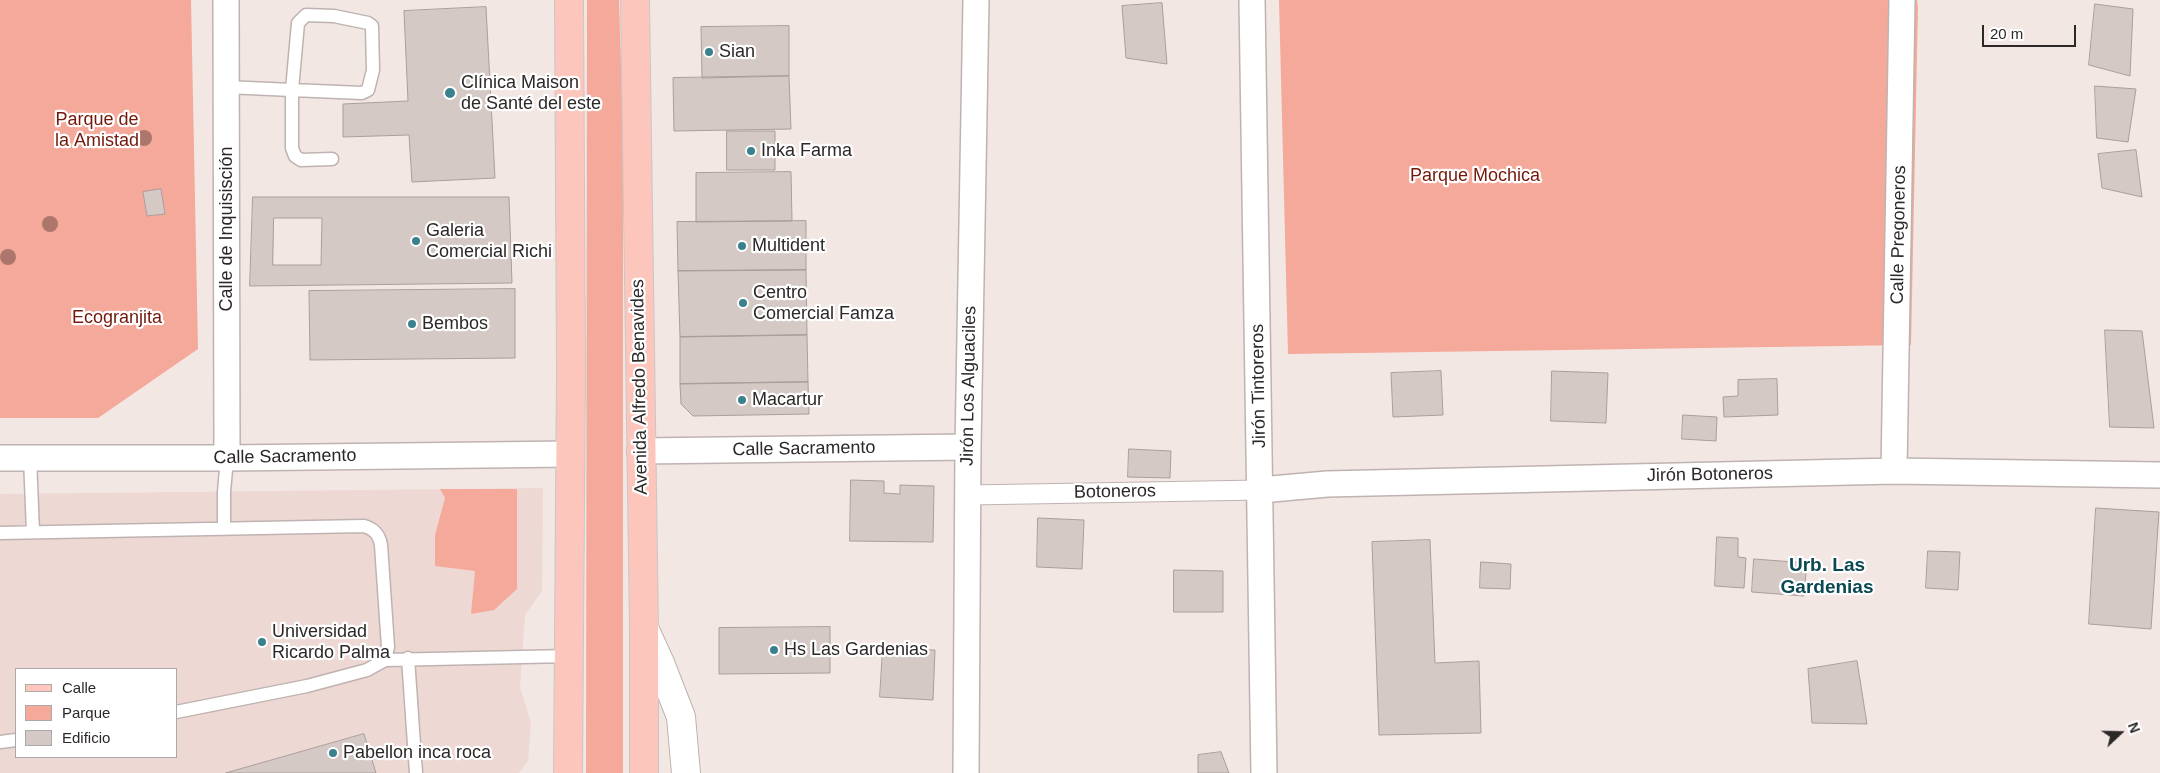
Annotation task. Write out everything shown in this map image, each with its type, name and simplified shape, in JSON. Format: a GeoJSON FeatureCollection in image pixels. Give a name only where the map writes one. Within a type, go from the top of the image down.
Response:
{"type":"FeatureCollection","features":[{"type":"Feature","properties":{"kind":"main road"},"geometry":{"type":"LineString","coordinates":[[568,773],[570,454],[569,0]]}},
{"type":"Feature","properties":{"kind":"main road","name":"Avenida Alfredo Benavides"},"geometry":{"type":"LineString","coordinates":[[635,0],[644,628],[644,773]]}},
{"type":"Feature","properties":{"kind":"street","name":"Calle de Inquisisción"},"geometry":{"type":"LineString","coordinates":[[226,0],[227,458]]}},
{"type":"Feature","properties":{"kind":"street","name":"Jirón Los Alguaciles"},"geometry":{"type":"LineString","coordinates":[[966,773],[968,447],[976,0]]}},
{"type":"Feature","properties":{"kind":"street","name":"Jirón Tintoreros"},"geometry":{"type":"LineString","coordinates":[[1252,0],[1264,773]]}},
{"type":"Feature","properties":{"kind":"street","name":"Calle Pregoneros"},"geometry":{"type":"LineString","coordinates":[[1894,471],[1902,0]]}},
{"type":"Feature","properties":{"kind":"street","name":"Calle Sacramento"},"geometry":{"type":"LineString","coordinates":[[640,451],[968,447]]}},
{"type":"Feature","properties":{"kind":"street","name":"Calle Sacramento"},"geometry":{"type":"LineString","coordinates":[[0,458],[227,458],[570,454]]}},
{"type":"Feature","properties":{"kind":"street","name":"Jirón Botoneros"},"geometry":{"type":"LineString","coordinates":[[1261,490],[1327,484],[1894,471],[2160,475]]}},
{"type":"Feature","properties":{"kind":"street","name":"Botoneros"},"geometry":{"type":"LineString","coordinates":[[968,495],[1261,490]]}},
{"type":"Feature","properties":{"kind":"street"},"geometry":{"type":"LineString","coordinates":[[644,628],[681,717],[686,773]]}},
{"type":"Feature","properties":{"kind":"lane"},"geometry":{"type":"LineString","coordinates":[[226,87],[292,90],[351,94],[362,93],[368,90],[373,70],[372,26],[368,23],[334,16],[306,15],[298,23],[292,90],[292,148],[294,156],[301,160],[332,159]]}},
{"type":"Feature","properties":{"kind":"lane"},"geometry":{"type":"LineString","coordinates":[[30,458],[33,532]]}},
{"type":"Feature","properties":{"kind":"lane"},"geometry":{"type":"LineString","coordinates":[[224,529],[227,458]]}},
{"type":"Feature","properties":{"kind":"lane"},"geometry":{"type":"LineString","coordinates":[[0,533],[364,526],[376,532],[381,545],[388,647],[385,660]]}},
{"type":"Feature","properties":{"kind":"lane"},"geometry":{"type":"LineString","coordinates":[[178,712],[308,686],[367,670],[385,660],[569,656]]}},
{"type":"Feature","properties":{"kind":"lane"},"geometry":{"type":"LineString","coordinates":[[408,658],[416,773]]}},
{"type":"Feature","properties":{"kind":"lane"},"geometry":{"type":"LineString","coordinates":[[0,742],[15,740]]}},
{"type":"Feature","properties":{"kind":"shaded area","name":"Universidad Ricardo Palma"},"geometry":{"type":"Polygon","coordinates":[[[543,488],[542,591],[525,615],[520,688],[531,722],[528,761],[519,773],[0,773],[0,494],[543,488]]]}},
{"type":"Feature","properties":{"kind":"green space","name":"Parque de la Amistad"},"geometry":{"type":"Polygon","coordinates":[[[0,0],[191,0],[198,349],[98,418],[0,418],[0,0]]]}},
{"type":"Feature","properties":{"kind":"green space"},"geometry":{"type":"Polygon","coordinates":[[[587,0],[619,0],[623,129],[623,773],[586,773],[587,0]]]}},
{"type":"Feature","properties":{"kind":"green space","name":"Parque Mochica"},"geometry":{"type":"Polygon","coordinates":[[[1279,0],[1917,0],[1911,345],[1288,354],[1279,0]]]}},
{"type":"Feature","properties":{"kind":"green space"},"geometry":{"type":"Polygon","coordinates":[[[440,489],[517,489],[517,589],[494,610],[471,614],[475,571],[435,566],[435,535],[445,498],[440,489]]]}},
{"type":"Feature","properties":{"kind":"building"},"geometry":{"type":"Polygon","coordinates":[[[1162,3],[1167,64],[1126,58],[1122,6],[1162,3]]]}},
{"type":"Feature","properties":{"kind":"building"},"geometry":{"type":"Polygon","coordinates":[[[2095,4],[2133,9],[2130,76],[2089,65],[2095,4]]]}},
{"type":"Feature","properties":{"kind":"building"},"geometry":{"type":"Polygon","coordinates":[[[486,7],[495,178],[412,182],[409,135],[343,137],[343,104],[408,101],[404,11],[486,7]]]}},
{"type":"Feature","properties":{"kind":"building"},"geometry":{"type":"Polygon","coordinates":[[[789,26],[789,76],[702,78],[701,27],[789,26]]]}},
{"type":"Feature","properties":{"kind":"building"},"geometry":{"type":"Polygon","coordinates":[[[789,76],[791,129],[674,131],[673,78],[789,76]]]}},
{"type":"Feature","properties":{"kind":"building"},"geometry":{"type":"Polygon","coordinates":[[[2095,86],[2136,89],[2128,142],[2097,138],[2095,86]]]}},
{"type":"Feature","properties":{"kind":"building","name":"Inka Farma"},"geometry":{"type":"Polygon","coordinates":[[[727,131],[775,131],[775,170],[727,170],[727,131]]]}},
{"type":"Feature","properties":{"kind":"building"},"geometry":{"type":"Polygon","coordinates":[[[2136,150],[2142,197],[2102,188],[2098,154],[2136,150]]]}},
{"type":"Feature","properties":{"kind":"building"},"geometry":{"type":"Polygon","coordinates":[[[791,172],[792,221],[696,222],[696,173],[791,172]]]}},
{"type":"Feature","properties":{"kind":"building"},"geometry":{"type":"Polygon","coordinates":[[[161,189],[165,214],[147,216],[143,192],[161,189]]]}},
{"type":"Feature","properties":{"kind":"building","name":"Galeria Comercial Richi"},"geometry":{"type":"Polygon","coordinates":[[[253,197],[509,197],[512,283],[250,286],[253,197]],[[274,218],[273,265],[321,265],[322,218],[274,218]]]}},
{"type":"Feature","properties":{"kind":"building","name":"Multident"},"geometry":{"type":"Polygon","coordinates":[[[806,221],[806,270],[678,271],[677,222],[806,221]]]}},
{"type":"Feature","properties":{"kind":"building","name":"Centro Comercial Famza"},"geometry":{"type":"Polygon","coordinates":[[[806,270],[807,335],[680,337],[678,271],[806,270]]]}},
{"type":"Feature","properties":{"kind":"building","name":"Bembos"},"geometry":{"type":"Polygon","coordinates":[[[515,289],[515,358],[310,360],[309,291],[515,289]]]}},
{"type":"Feature","properties":{"kind":"building"},"geometry":{"type":"Polygon","coordinates":[[[2105,330],[2142,331],[2154,428],[2110,427],[2105,330]]]}},
{"type":"Feature","properties":{"kind":"building"},"geometry":{"type":"Polygon","coordinates":[[[807,335],[808,382],[680,384],[680,337],[807,335]]]}},
{"type":"Feature","properties":{"kind":"building"},"geometry":{"type":"Polygon","coordinates":[[[1441,371],[1443,415],[1393,417],[1391,373],[1441,371]]]}},
{"type":"Feature","properties":{"kind":"building"},"geometry":{"type":"Polygon","coordinates":[[[1552,371],[1608,373],[1606,423],[1551,421],[1552,371]]]}},
{"type":"Feature","properties":{"kind":"building"},"geometry":{"type":"Polygon","coordinates":[[[1777,379],[1778,415],[1724,417],[1723,397],[1738,396],[1738,380],[1777,379]]]}},
{"type":"Feature","properties":{"kind":"building"},"geometry":{"type":"Polygon","coordinates":[[[808,382],[809,414],[693,416],[681,404],[680,384],[808,382]]]}},
{"type":"Feature","properties":{"kind":"building"},"geometry":{"type":"Polygon","coordinates":[[[1683,415],[1717,417],[1716,441],[1682,439],[1683,415]]]}},
{"type":"Feature","properties":{"kind":"building"},"geometry":{"type":"Polygon","coordinates":[[[1129,449],[1171,451],[1170,478],[1128,477],[1129,449]]]}},
{"type":"Feature","properties":{"kind":"building"},"geometry":{"type":"Polygon","coordinates":[[[851,480],[884,481],[884,493],[900,494],[900,485],[934,486],[933,542],[850,541],[851,480]]]}},
{"type":"Feature","properties":{"kind":"building"},"geometry":{"type":"Polygon","coordinates":[[[2096,508],[2159,512],[2151,629],[2089,624],[2096,508]]]}},
{"type":"Feature","properties":{"kind":"building"},"geometry":{"type":"Polygon","coordinates":[[[1038,518],[1084,520],[1082,569],[1037,567],[1038,518]]]}},
{"type":"Feature","properties":{"kind":"building"},"geometry":{"type":"Polygon","coordinates":[[[1717,537],[1738,538],[1738,557],[1746,558],[1744,588],[1715,586],[1717,537]]]}},
{"type":"Feature","properties":{"kind":"building"},"geometry":{"type":"Polygon","coordinates":[[[1430,540],[1435,663],[1479,661],[1481,733],[1379,735],[1372,542],[1430,540]]]}},
{"type":"Feature","properties":{"kind":"building"},"geometry":{"type":"Polygon","coordinates":[[[1928,551],[1960,552],[1958,590],[1926,588],[1928,551]]]}},
{"type":"Feature","properties":{"kind":"building"},"geometry":{"type":"Polygon","coordinates":[[[1754,559],[1807,563],[1804,596],[1752,592],[1754,559]]]}},
{"type":"Feature","properties":{"kind":"building"},"geometry":{"type":"Polygon","coordinates":[[[1481,562],[1511,564],[1510,589],[1480,588],[1481,562]]]}},
{"type":"Feature","properties":{"kind":"building"},"geometry":{"type":"Polygon","coordinates":[[[1174,570],[1223,571],[1223,612],[1174,612],[1174,570]]]}},
{"type":"Feature","properties":{"kind":"building","name":"Hs Las Gardenias"},"geometry":{"type":"Polygon","coordinates":[[[830,627],[830,673],[719,674],[719,628],[830,627]]]}},
{"type":"Feature","properties":{"kind":"building"},"geometry":{"type":"Polygon","coordinates":[[[883,648],[935,650],[933,700],[880,697],[883,648]]]}},
{"type":"Feature","properties":{"kind":"building"},"geometry":{"type":"Polygon","coordinates":[[[1857,661],[1867,724],[1812,723],[1808,669],[1857,661]]]}},
{"type":"Feature","properties":{"kind":"building","name":"Pabellon inca roca"},"geometry":{"type":"Polygon","coordinates":[[[364,734],[376,773],[226,773],[364,734]]]}},
{"type":"Feature","properties":{"kind":"building"},"geometry":{"type":"Polygon","coordinates":[[[1221,752],[1229,773],[1198,773],[1198,755],[1221,752]]]}},
{"type":"Feature","properties":{"kind":"place","name":"Sian"},"geometry":{"type":"Point","coordinates":[709,52]}},
{"type":"Feature","properties":{"kind":"place","name":"Clínica Maison de Santé del este"},"geometry":{"type":"Point","coordinates":[450,93]}},
{"type":"Feature","properties":{"kind":"place","name":"Inka Farma"},"geometry":{"type":"Point","coordinates":[751,151]}},
{"type":"Feature","properties":{"kind":"place","name":"Galeria Comercial Richi"},"geometry":{"type":"Point","coordinates":[416,241]}},
{"type":"Feature","properties":{"kind":"place","name":"Multident"},"geometry":{"type":"Point","coordinates":[742,246]}},
{"type":"Feature","properties":{"kind":"place","name":"Centro Comercial Famza"},"geometry":{"type":"Point","coordinates":[743,303]}},
{"type":"Feature","properties":{"kind":"place","name":"Bembos"},"geometry":{"type":"Point","coordinates":[412,324]}},
{"type":"Feature","properties":{"kind":"place","name":"Macartur"},"geometry":{"type":"Point","coordinates":[742,400]}},
{"type":"Feature","properties":{"kind":"place","name":"Universidad Ricardo Palma"},"geometry":{"type":"Point","coordinates":[262,642]}},
{"type":"Feature","properties":{"kind":"place","name":"Hs Las Gardenias"},"geometry":{"type":"Point","coordinates":[774,650]}},
{"type":"Feature","properties":{"kind":"place","name":"Pabellon inca roca"},"geometry":{"type":"Point","coordinates":[333,753]}},
{"type":"Feature","properties":{"kind":"district","name":"Urb. Las Gardenias"},"geometry":{"type":"Point","coordinates":[1827,577]}},
{"type":"Feature","properties":{"kind":"park label","name":"Ecogranjita"},"geometry":{"type":"Point","coordinates":[117,318]}}]}
